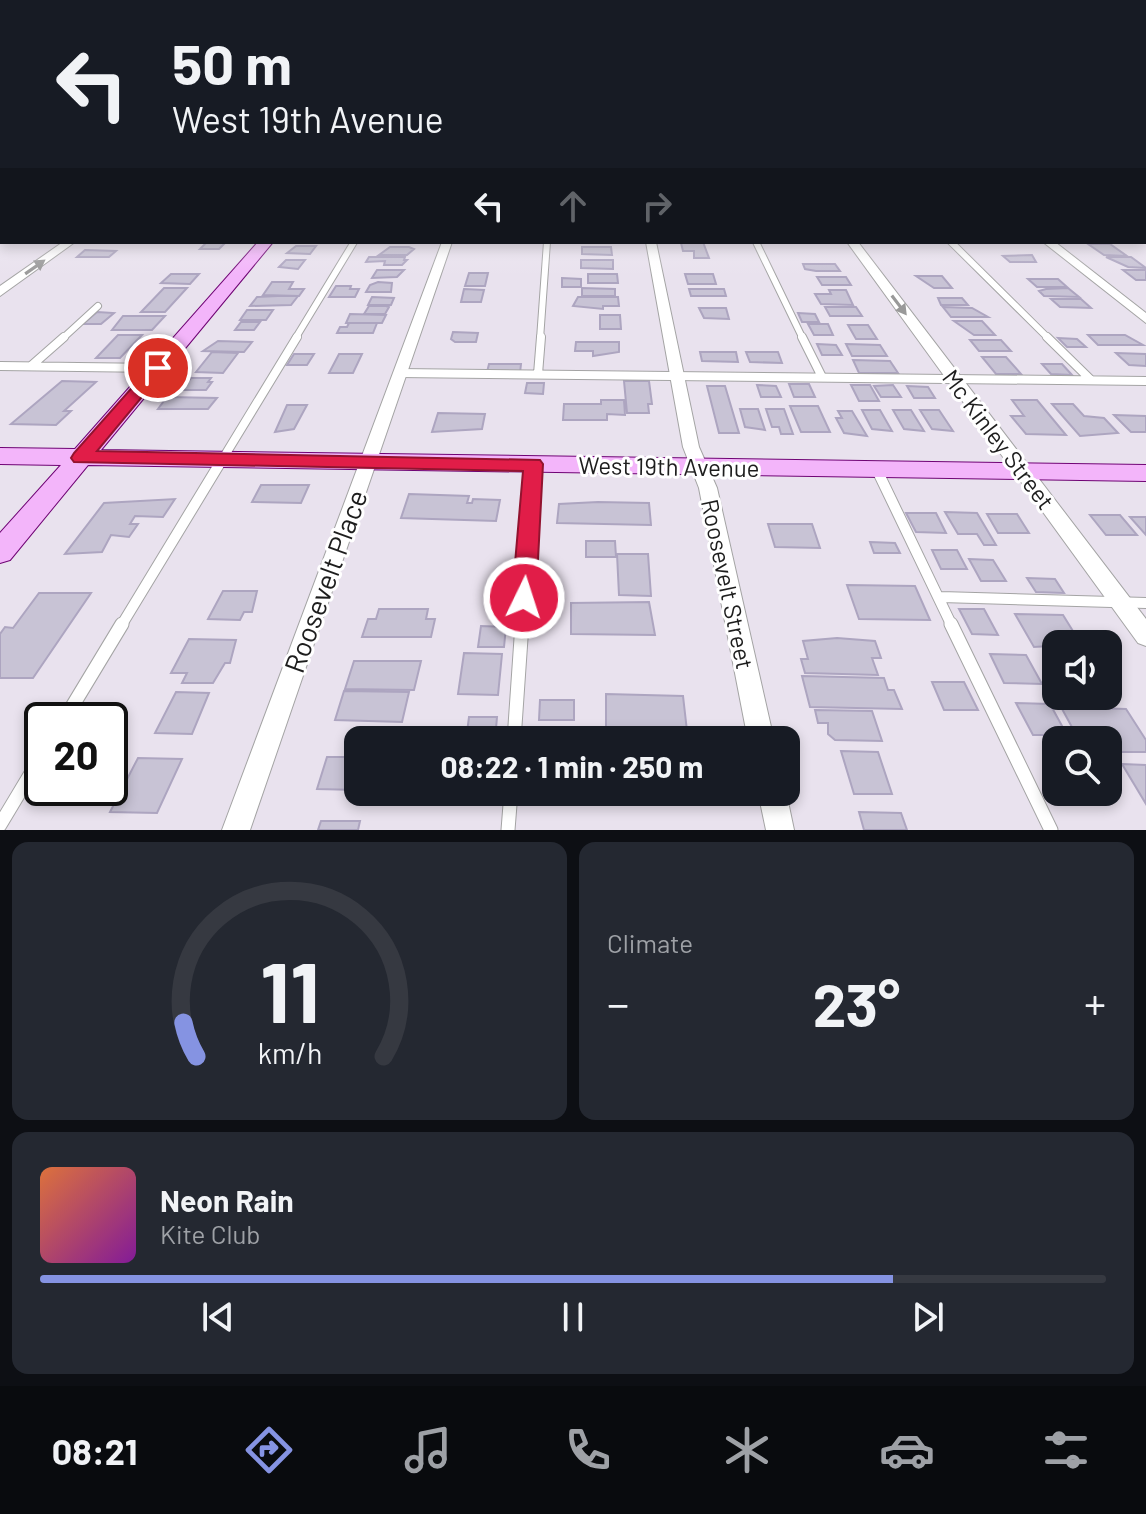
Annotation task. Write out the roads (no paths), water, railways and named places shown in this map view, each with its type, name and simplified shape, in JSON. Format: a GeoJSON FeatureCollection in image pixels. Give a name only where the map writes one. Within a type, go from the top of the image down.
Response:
{"type":"FeatureCollection","features":[{"type":"Feature","properties":{"kind":"street"},"geometry":{"type":"LineString","coordinates":[[0,292],[67,244]]}},
{"type":"Feature","properties":{"kind":"street"},"geometry":{"type":"LineString","coordinates":[[0,552],[264,244]]}},
{"type":"Feature","properties":{"kind":"street","name":"Roosevelt Place"},"geometry":{"type":"LineString","coordinates":[[236,830],[446,244]]}},
{"type":"Feature","properties":{"kind":"street","name":"Roosevelt Street"},"geometry":{"type":"LineString","coordinates":[[651,244],[692,452],[708,488],[758,726]]}},
{"type":"Feature","properties":{"kind":"street","name":"Mc Kinley Street"},"geometry":{"type":"LineString","coordinates":[[853,244],[1146,636]]}},
{"type":"Feature","properties":{"kind":"street"},"geometry":{"type":"LineString","coordinates":[[1051,244],[1146,319]]}},
{"type":"Feature","properties":{"kind":"street","name":"West 19th Avenue"},"geometry":{"type":"LineString","coordinates":[[0,456],[1146,473]]}},
{"type":"Feature","properties":{"kind":"street"},"geometry":{"type":"LineString","coordinates":[[775,806],[780,830]]}},
{"type":"Feature","properties":{"kind":"lane"},"geometry":{"type":"LineString","coordinates":[[75,702],[353,244]]}},
{"type":"Feature","properties":{"kind":"lane"},"geometry":{"type":"LineString","coordinates":[[538,374],[547,244]]}},
{"type":"Feature","properties":{"kind":"lane"},"geometry":{"type":"LineString","coordinates":[[757,244],[822,377]]}},
{"type":"Feature","properties":{"kind":"lane"},"geometry":{"type":"LineString","coordinates":[[953,244],[1092,380]]}},
{"type":"Feature","properties":{"kind":"lane"},"geometry":{"type":"LineString","coordinates":[[31,367],[98,306]]}},
{"type":"Feature","properties":{"kind":"lane"},"geometry":{"type":"LineString","coordinates":[[0,366],[158,368]]}},
{"type":"Feature","properties":{"kind":"lane"},"geometry":{"type":"LineString","coordinates":[[399,373],[1146,381]]}},
{"type":"Feature","properties":{"kind":"lane"},"geometry":{"type":"LineString","coordinates":[[515,726],[533,464]]}},
{"type":"Feature","properties":{"kind":"lane"},"geometry":{"type":"LineString","coordinates":[[876,470],[941,597],[1051,830]]}},
{"type":"Feature","properties":{"kind":"lane"},"geometry":{"type":"LineString","coordinates":[[941,597],[1146,603]]}},
{"type":"Feature","properties":{"kind":"lane"},"geometry":{"type":"LineString","coordinates":[[0,825],[24,785]]}},
{"type":"Feature","properties":{"kind":"lane"},"geometry":{"type":"LineString","coordinates":[[508,830],[510,806]]}}]}
